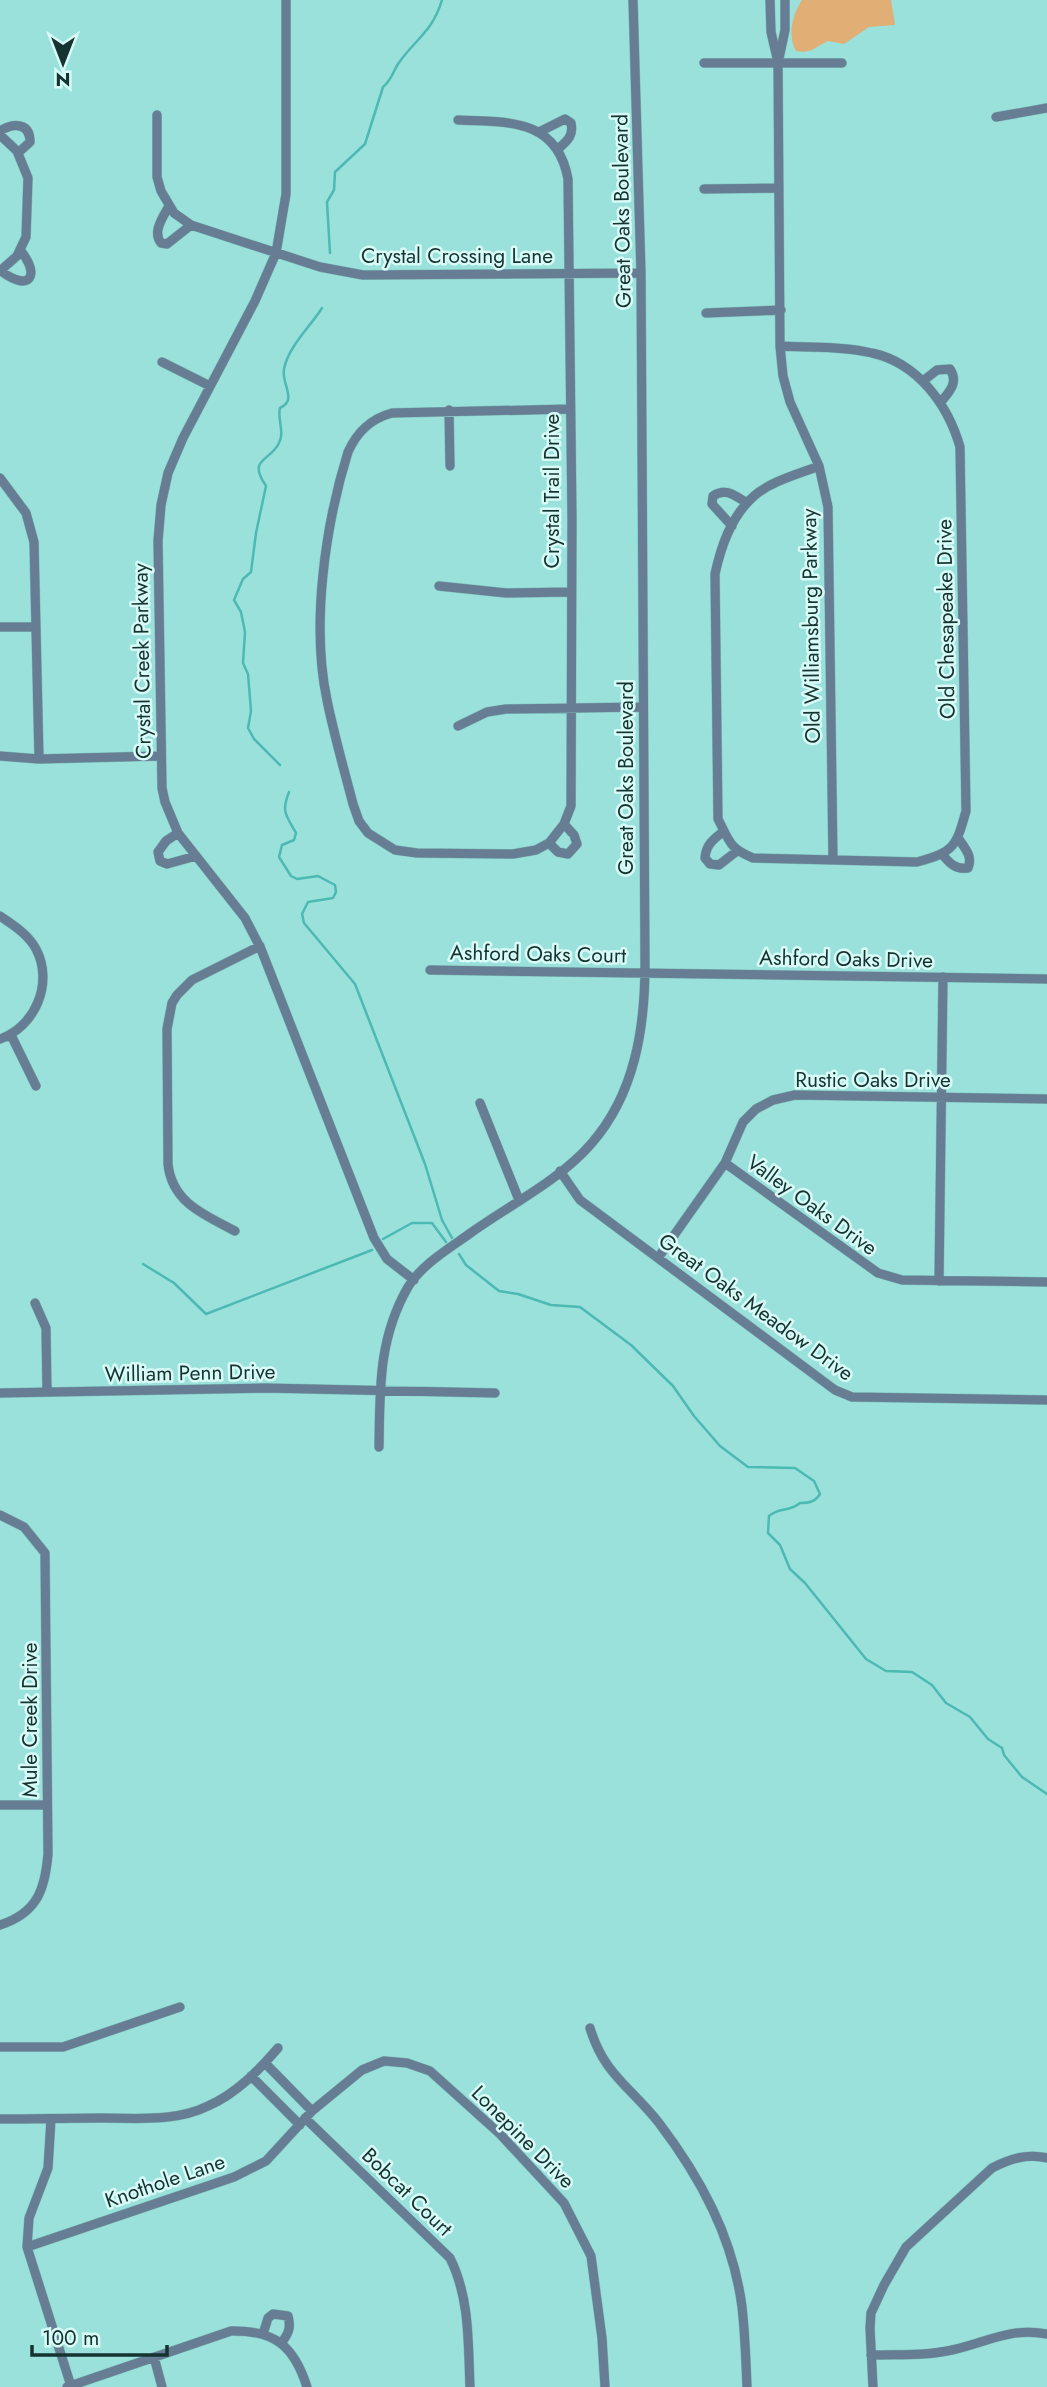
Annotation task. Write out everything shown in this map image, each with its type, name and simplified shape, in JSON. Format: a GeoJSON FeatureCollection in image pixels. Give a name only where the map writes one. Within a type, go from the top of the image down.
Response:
{"type":"FeatureCollection","features":[{"type":"Feature","properties":{"kind":"street","name":"Crystal Creek Parkway"},"geometry":{"type":"LineString","coordinates":[[286,0],[286,194],[276,253],[255,301],[168,473],[161,505],[158,541],[160,756],[165,802],[178,833],[245,918],[260,946],[374,1238],[387,1259],[414,1280]]}},
{"type":"Feature","properties":{"kind":"street","name":"Great Oaks Boulevard"},"geometry":{"type":"LineString","coordinates":[[379,1447],[380,1391],[387,1335],[399,1305],[414,1280],[428,1264],[560,1171],[591,1144],[615,1111],[633,1070],[642,1029],[645,974],[641,273],[634,0]]}},
{"type":"Feature","properties":{"kind":"street","name":"Old Williamsburg Parkway"},"geometry":{"type":"LineString","coordinates":[[769,0],[771,32],[778,63],[780,346],[783,376],[790,402],[820,466],[828,507],[832,860]]}},
{"type":"Feature","properties":{"kind":"street","name":"Old Williamsburg Parkway"},"geometry":{"type":"LineString","coordinates":[[778,63],[785,30],[785,0]]}},
{"type":"Feature","properties":{"kind":"street"},"geometry":{"type":"LineString","coordinates":[[704,63],[842,63]]}},
{"type":"Feature","properties":{"kind":"street"},"geometry":{"type":"LineString","coordinates":[[996,117],[1047,108]]}},
{"type":"Feature","properties":{"kind":"street"},"geometry":{"type":"LineString","coordinates":[[157,115],[158,177],[169,206],[191,225],[167,244],[161,243],[157,238],[169,206]]}},
{"type":"Feature","properties":{"kind":"street"},"geometry":{"type":"LineString","coordinates":[[458,120],[526,125],[539,132],[558,149],[572,133],[571,123],[565,119],[539,132]]}},
{"type":"Feature","properties":{"kind":"street"},"geometry":{"type":"LineString","coordinates":[[18,153],[30,142],[28,130],[15,125],[0,133],[18,153],[28,178],[26,237],[17,256],[0,271],[15,281],[23,282],[28,279],[31,271],[30,262],[20,250]]}},
{"type":"Feature","properties":{"kind":"street","name":"Crystal Trail Drive"},"geometry":{"type":"LineString","coordinates":[[558,149],[564,159],[568,179],[567,274],[572,518],[572,790],[571,806],[564,824]]}},
{"type":"Feature","properties":{"kind":"street"},"geometry":{"type":"LineString","coordinates":[[704,189],[779,188]]}},
{"type":"Feature","properties":{"kind":"street","name":"Crystal Crossing Lane"},"geometry":{"type":"LineString","coordinates":[[191,225],[334,271],[363,275],[641,273]]}},
{"type":"Feature","properties":{"kind":"street"},"geometry":{"type":"LineString","coordinates":[[706,313],[781,310]]}},
{"type":"Feature","properties":{"kind":"street","name":"Old Chesapeake Drive"},"geometry":{"type":"LineString","coordinates":[[780,346],[873,353],[904,367],[931,388],[954,427],[960,447],[962,469],[966,811],[959,839],[969,853],[968,868],[953,866],[942,854]]}},
{"type":"Feature","properties":{"kind":"street"},"geometry":{"type":"LineString","coordinates":[[162,362],[210,386]]}},
{"type":"Feature","properties":{"kind":"street"},"geometry":{"type":"LineString","coordinates":[[923,381],[937,370],[950,369],[953,385],[940,403]]}},
{"type":"Feature","properties":{"kind":"street"},"geometry":{"type":"LineString","coordinates":[[549,843],[558,852],[568,854],[577,844],[564,824],[549,843],[525,853],[513,854],[417,853],[395,850],[368,833],[352,804],[327,700],[320,638],[325,553],[348,453],[360,432],[381,416],[404,412],[570,409]]}},
{"type":"Feature","properties":{"kind":"street"},"geometry":{"type":"LineString","coordinates":[[449,410],[450,467]]}},
{"type":"Feature","properties":{"kind":"street"},"geometry":{"type":"LineString","coordinates":[[820,466],[766,488],[747,503],[726,534],[720,552],[715,575],[718,819],[737,851],[754,858],[917,862],[942,854],[959,839]]}},
{"type":"Feature","properties":{"kind":"street"},"geometry":{"type":"LineString","coordinates":[[0,478],[26,513],[34,542],[38,759]]}},
{"type":"Feature","properties":{"kind":"street"},"geometry":{"type":"LineString","coordinates":[[732,526],[712,504],[713,496],[720,491],[727,492],[747,503]]}},
{"type":"Feature","properties":{"kind":"street"},"geometry":{"type":"LineString","coordinates":[[439,586],[498,592],[570,592]]}},
{"type":"Feature","properties":{"kind":"street"},"geometry":{"type":"LineString","coordinates":[[0,627],[36,627]]}},
{"type":"Feature","properties":{"kind":"street"},"geometry":{"type":"LineString","coordinates":[[458,726],[495,710],[642,707]]}},
{"type":"Feature","properties":{"kind":"street"},"geometry":{"type":"LineString","coordinates":[[0,756],[38,759],[160,756]]}},
{"type":"Feature","properties":{"kind":"street"},"geometry":{"type":"LineString","coordinates":[[724,831],[709,844],[705,858],[710,864],[719,865],[737,851]]}},
{"type":"Feature","properties":{"kind":"street"},"geometry":{"type":"LineString","coordinates":[[178,833],[166,841],[158,852],[160,861],[167,864],[196,856]]}},
{"type":"Feature","properties":{"kind":"street"},"geometry":{"type":"LineString","coordinates":[[0,916],[26,935],[36,949],[43,983],[38,1005],[28,1020],[11,1035],[0,1039]]}},
{"type":"Feature","properties":{"kind":"street"},"geometry":{"type":"LineString","coordinates":[[235,1231],[185,1202],[173,1184],[168,1164],[167,1020],[177,995],[192,981],[260,946]]}},
{"type":"Feature","properties":{"kind":"street","name":"Ashford Oaks Court"},"geometry":{"type":"LineString","coordinates":[[430,970],[645,974]]}},
{"type":"Feature","properties":{"kind":"street","name":"Ashford Oaks Drive"},"geometry":{"type":"LineString","coordinates":[[645,974],[1047,979]]}},
{"type":"Feature","properties":{"kind":"street"},"geometry":{"type":"LineString","coordinates":[[939,1281],[943,977]]}},
{"type":"Feature","properties":{"kind":"street"},"geometry":{"type":"LineString","coordinates":[[11,1035],[36,1086]]}},
{"type":"Feature","properties":{"kind":"street","name":"Rustic Oaks Drive"},"geometry":{"type":"LineString","coordinates":[[658,1258],[725,1163],[743,1122],[756,1109],[773,1100],[795,1095],[1047,1099]]}},
{"type":"Feature","properties":{"kind":"street"},"geometry":{"type":"LineString","coordinates":[[480,1102],[519,1200]]}},
{"type":"Feature","properties":{"kind":"street","name":"Valley Oaks Drive"},"geometry":{"type":"LineString","coordinates":[[725,1163],[878,1273],[902,1280],[1047,1282]]}},
{"type":"Feature","properties":{"kind":"street","name":"Great Oaks Meadow Drive"},"geometry":{"type":"LineString","coordinates":[[560,1171],[580,1200],[835,1390],[852,1397],[1047,1400]]}},
{"type":"Feature","properties":{"kind":"street"},"geometry":{"type":"LineString","coordinates":[[35,1303],[46,1328],[47,1392]]}},
{"type":"Feature","properties":{"kind":"street","name":"William Penn Drive"},"geometry":{"type":"LineString","coordinates":[[0,1393],[265,1388],[495,1393]]}},
{"type":"Feature","properties":{"kind":"street","name":"Mule Creek Drive"},"geometry":{"type":"LineString","coordinates":[[0,1515],[24,1527],[45,1553],[47,1569],[46,1881],[37,1901],[23,1914],[0,1925]]}},
{"type":"Feature","properties":{"kind":"street"},"geometry":{"type":"LineString","coordinates":[[0,1805],[47,1805]]}},
{"type":"Feature","properties":{"kind":"street"},"geometry":{"type":"LineString","coordinates":[[0,2047],[63,2047],[180,2007]]}},
{"type":"Feature","properties":{"kind":"street"},"geometry":{"type":"LineString","coordinates":[[590,2028],[602,2060],[653,2114],[702,2186],[716,2215],[728,2246],[741,2305],[747,2387]]}},
{"type":"Feature","properties":{"kind":"street"},"geometry":{"type":"LineString","coordinates":[[0,2119],[152,2118],[179,2115],[208,2107],[251,2076],[278,2048]]}},
{"type":"Feature","properties":{"kind":"street","name":"Lonepine Drive"},"geometry":{"type":"LineString","coordinates":[[306,2118],[362,2070],[384,2061],[407,2063],[430,2071],[500,2134],[564,2203],[591,2256],[602,2338],[605,2387]]}},
{"type":"Feature","properties":{"kind":"street","name":"Bobcat Court"},"geometry":{"type":"LineString","coordinates":[[265,2063],[306,2118]]}},
{"type":"Feature","properties":{"kind":"street","name":"Bobcat Court"},"geometry":{"type":"LineString","coordinates":[[251,2076],[306,2118],[450,2258],[463,2294],[470,2387]]}},
{"type":"Feature","properties":{"kind":"street","name":"Knothole Lane"},"geometry":{"type":"LineString","coordinates":[[27,2247],[234,2177],[266,2161],[306,2118]]}},
{"type":"Feature","properties":{"kind":"street"},"geometry":{"type":"LineString","coordinates":[[51,2119],[48,2168],[29,2218],[27,2247],[69,2386],[231,2331],[248,2330],[282,2342],[300,2365],[307,2387]]}},
{"type":"Feature","properties":{"kind":"street"},"geometry":{"type":"LineString","coordinates":[[873,2387],[871,2313],[906,2247],[992,2168],[1025,2156],[1047,2158]]}},
{"type":"Feature","properties":{"kind":"street"},"geometry":{"type":"LineString","coordinates":[[263,2334],[268,2318],[273,2314],[289,2316],[288,2334],[282,2342]]}},
{"type":"Feature","properties":{"kind":"street"},"geometry":{"type":"LineString","coordinates":[[871,2355],[938,2353],[1006,2335],[1024,2332],[1047,2334]]}},
{"type":"Feature","properties":{"kind":"street"},"geometry":{"type":"LineString","coordinates":[[154,2357],[162,2387]]}},
{"type":"Feature","properties":{"kind":"shaded area"},"geometry":{"type":"Polygon","coordinates":[[[802,0],[891,0],[895,25],[869,27],[844,44],[828,41],[809,51],[796,51],[792,39],[792,25],[802,0]]]}},
{"type":"Feature","properties":{"kind":"waterway"},"geometry":{"type":"LineString","coordinates":[[330,253],[327,202],[334,190],[335,172],[365,144],[383,87],[404,55],[428,28],[442,0]]}},
{"type":"Feature","properties":{"kind":"waterway"},"geometry":{"type":"LineString","coordinates":[[280,765],[254,739],[248,728],[251,711],[248,674],[243,663],[245,632],[241,612],[234,600],[243,579],[251,572],[266,486],[259,465],[281,439],[280,408],[288,401],[284,375],[286,361],[322,308]]}},
{"type":"Feature","properties":{"kind":"waterway"},"geometry":{"type":"LineString","coordinates":[[289,792],[285,804],[286,813],[296,833],[294,840],[282,845],[279,857],[291,876],[297,879],[318,876],[335,885],[333,898],[308,902],[302,914],[304,923],[355,984],[425,1164],[442,1220],[452,1238]]}},
{"type":"Feature","properties":{"kind":"waterway"},"geometry":{"type":"LineString","coordinates":[[383,1239],[412,1223],[432,1223],[446,1242]]}},
{"type":"Feature","properties":{"kind":"waterway"},"geometry":{"type":"LineString","coordinates":[[143,1264],[174,1283],[206,1314],[372,1250]]}},
{"type":"Feature","properties":{"kind":"waterway"},"geometry":{"type":"LineString","coordinates":[[459,1254],[466,1265],[499,1291],[551,1305],[580,1307],[631,1345],[673,1386],[720,1446],[748,1467],[795,1468],[814,1481],[820,1494],[816,1499],[769,1516],[768,1533],[780,1545],[790,1569],[805,1583],[866,1659],[886,1671],[912,1672],[932,1685],[946,1703],[970,1717],[988,1739],[1002,1748],[1004,1755],[1022,1777],[1047,1794]]}}]}
